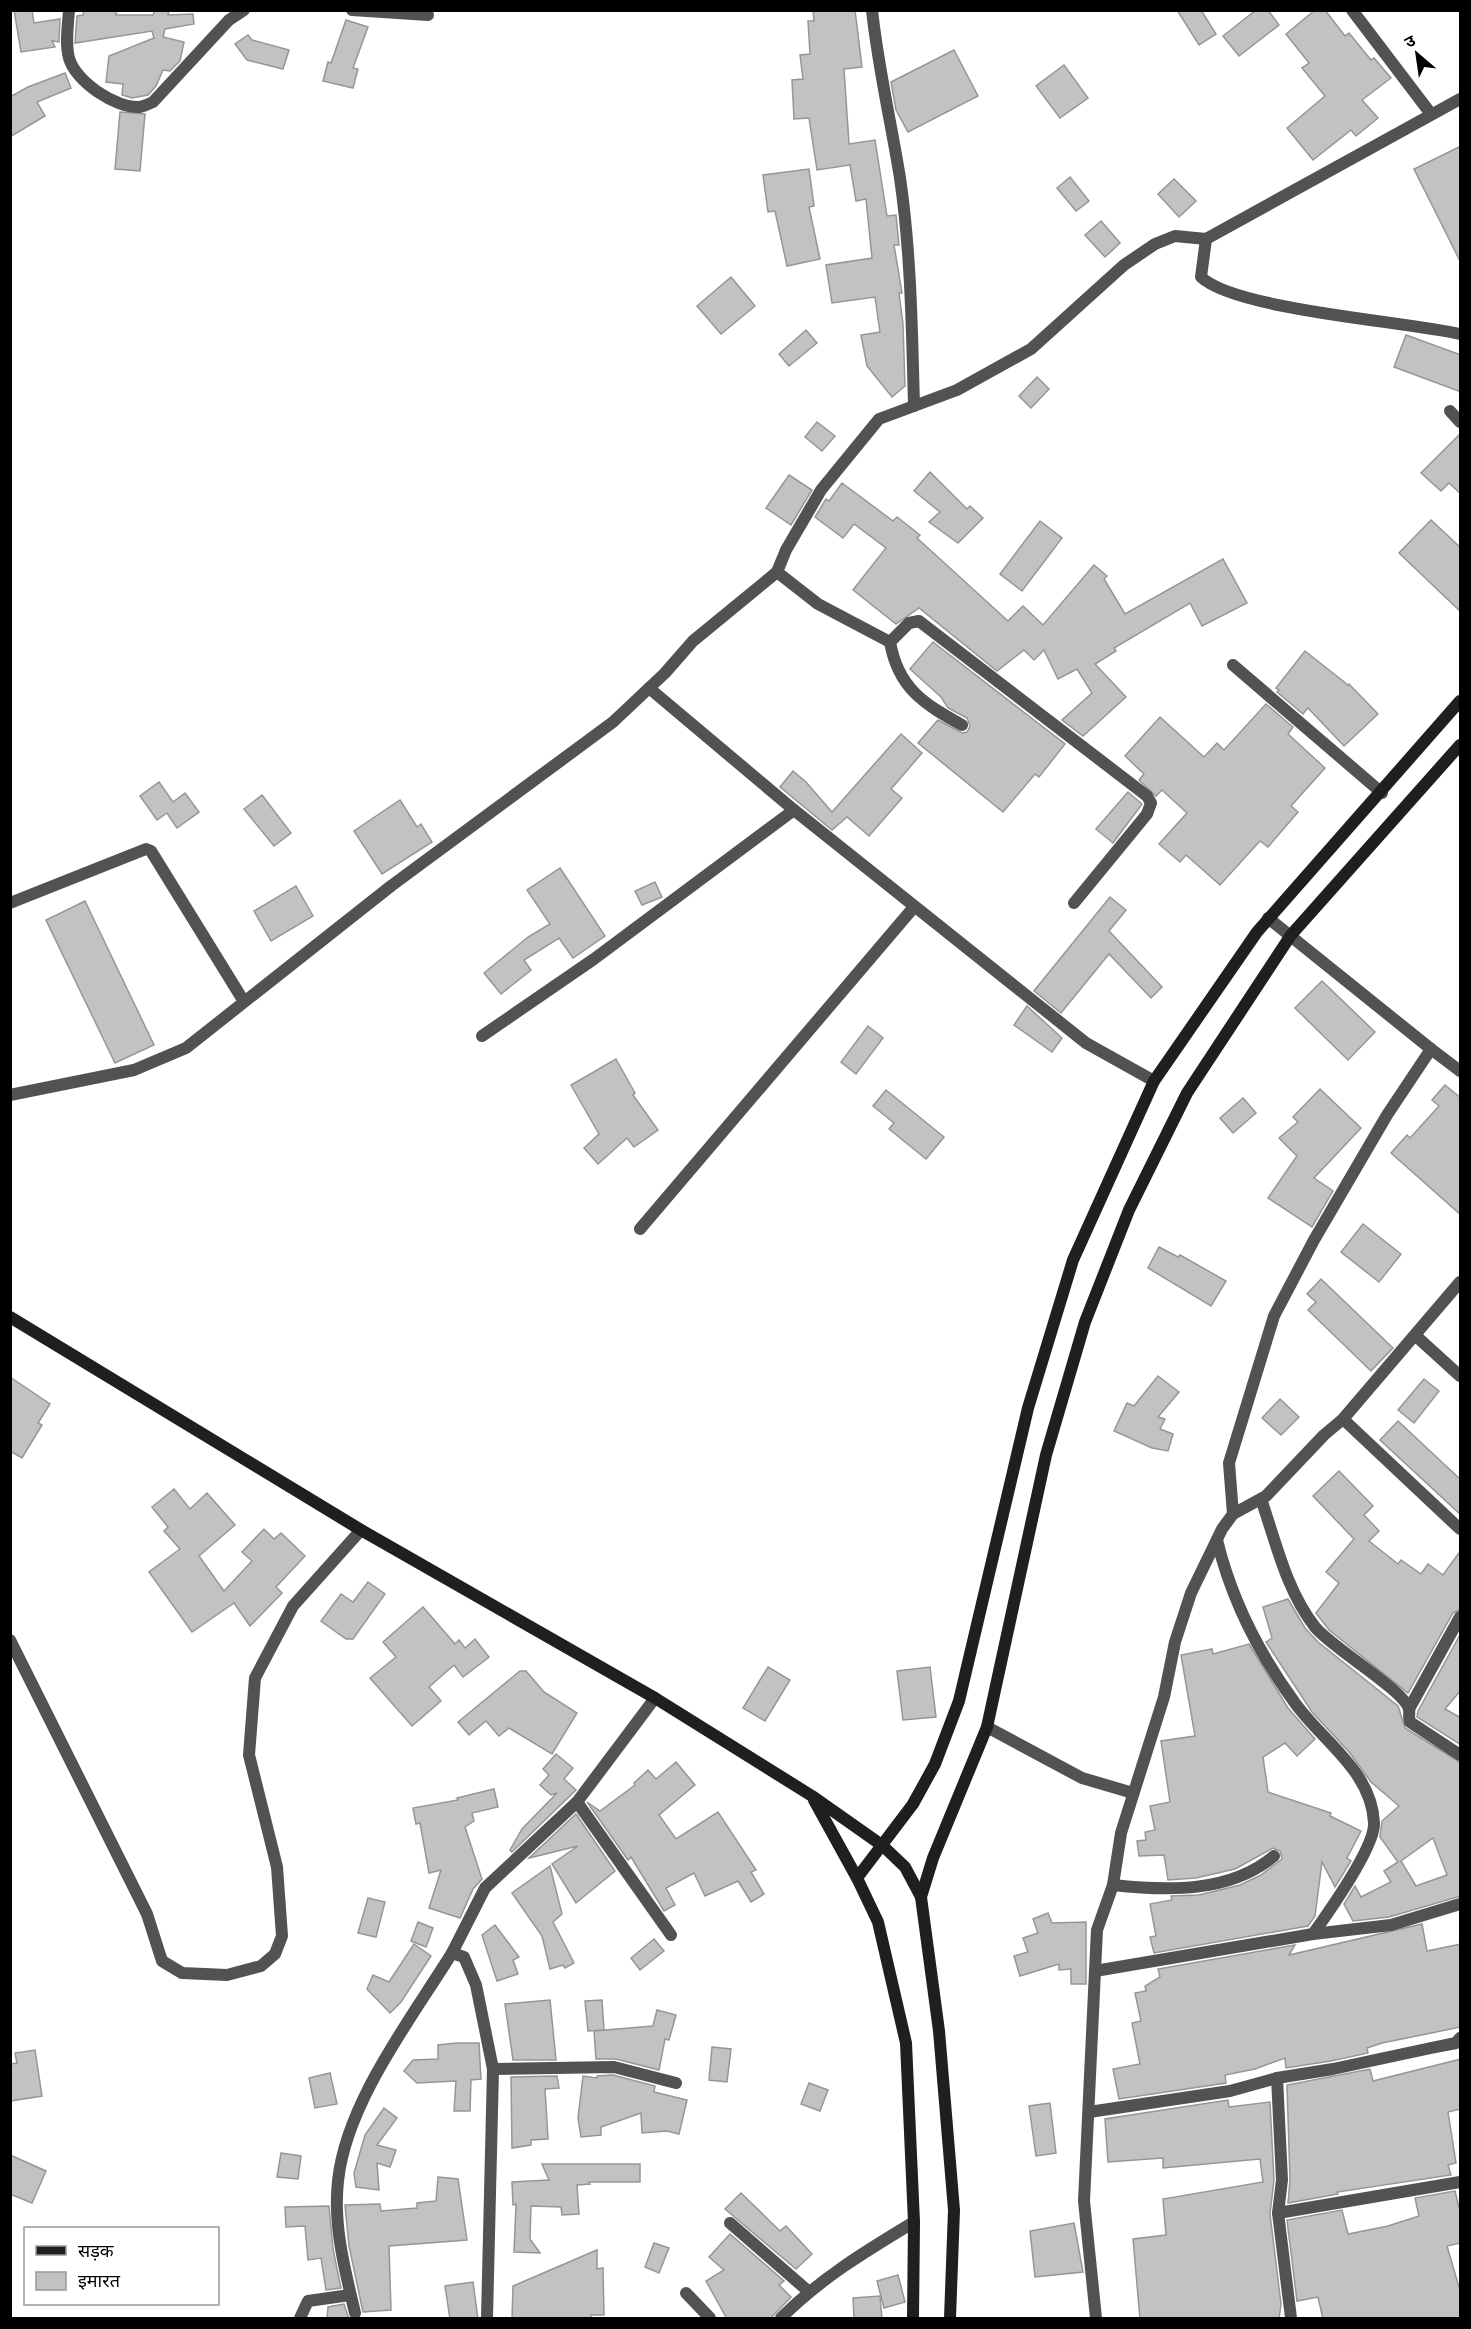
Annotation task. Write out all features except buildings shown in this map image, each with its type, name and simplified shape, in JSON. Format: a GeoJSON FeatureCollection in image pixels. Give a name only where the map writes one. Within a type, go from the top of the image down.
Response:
{"type":"FeatureCollection","features":[{"type":"Feature","properties":{"kind":"street"},"geometry":{"type":"LineString","coordinates":[[69,10],[67,43],[74,71],[83,82],[116,101],[140,107],[153,102],[229,20],[244,10]]}},
{"type":"Feature","properties":{"kind":"street"},"geometry":{"type":"LineString","coordinates":[[352,10],[428,15]]}},
{"type":"Feature","properties":{"kind":"street"},"geometry":{"type":"LineString","coordinates":[[872,10],[876,49],[900,180],[912,316],[914,406]]}},
{"type":"Feature","properties":{"kind":"street"},"geometry":{"type":"LineString","coordinates":[[1352,10],[1431,114]]}},
{"type":"Feature","properties":{"kind":"street"},"geometry":{"type":"LineString","coordinates":[[10,1095],[134,1070],[186,1048],[243,1000],[613,722],[693,641],[777,572],[786,550],[821,490],[879,419],[957,390],[1031,349],[1124,265],[1155,244],[1175,236],[1206,239],[1461,99]]}},
{"type":"Feature","properties":{"kind":"street"},"geometry":{"type":"LineString","coordinates":[[1206,239],[1201,277],[1209,284],[1227,291],[1269,303],[1461,334]]}},
{"type":"Feature","properties":{"kind":"street"},"geometry":{"type":"LineString","coordinates":[[1450,411],[1461,422]]}},
{"type":"Feature","properties":{"kind":"street"},"geometry":{"type":"LineString","coordinates":[[777,572],[818,604],[890,642]]}},
{"type":"Feature","properties":{"kind":"street"},"geometry":{"type":"LineString","coordinates":[[890,642],[909,623],[919,621],[1148,796],[1151,803],[1147,814],[1074,903]]}},
{"type":"Feature","properties":{"kind":"street"},"geometry":{"type":"LineString","coordinates":[[890,642],[893,661],[908,686],[926,705],[962,725]]}},
{"type":"Feature","properties":{"kind":"street"},"geometry":{"type":"LineString","coordinates":[[1233,665],[1382,793]]}},
{"type":"Feature","properties":{"kind":"street"},"geometry":{"type":"LineString","coordinates":[[649,688],[794,810],[1086,1043],[1154,1081]]}},
{"type":"Feature","properties":{"kind":"street"},"geometry":{"type":"LineString","coordinates":[[857,1878],[913,1804],[935,1764],[959,1701],[1028,1408],[1073,1260],[1154,1081],[1269,918],[1461,701]]}},
{"type":"Feature","properties":{"kind":"street"},"geometry":{"type":"LineString","coordinates":[[921,1897],[933,1858],[987,1726],[1046,1455],[1085,1322],[1129,1210],[1187,1093],[1291,935],[1461,745]]}},
{"type":"Feature","properties":{"kind":"street"},"geometry":{"type":"LineString","coordinates":[[482,1036],[594,959],[794,810]]}},
{"type":"Feature","properties":{"kind":"street"},"geometry":{"type":"LineString","coordinates":[[10,903],[146,849],[151,850],[243,1000]]}},
{"type":"Feature","properties":{"kind":"street"},"geometry":{"type":"LineString","coordinates":[[639,1229],[914,907]]}},
{"type":"Feature","properties":{"kind":"street"},"geometry":{"type":"LineString","coordinates":[[1269,918],[1461,1071]]}},
{"type":"Feature","properties":{"kind":"street"},"geometry":{"type":"LineString","coordinates":[[1233,1515],[1229,1463],[1274,1316],[1314,1240],[1376,1134],[1431,1049]]}},
{"type":"Feature","properties":{"kind":"street"},"geometry":{"type":"LineString","coordinates":[[1096,2319],[1084,2201],[1097,1930],[1113,1885],[1121,1833],[1164,1697],[1175,1642],[1191,1593],[1217,1540],[1233,1515],[1261,1499],[1324,1435],[1343,1419],[1461,1282]]}},
{"type":"Feature","properties":{"kind":"street"},"geometry":{"type":"LineString","coordinates":[[10,1317],[362,1530],[655,1698],[812,1796],[883,1846],[905,1867],[921,1897],[939,2031],[954,2210],[950,2319]]}},
{"type":"Feature","properties":{"kind":"street"},"geometry":{"type":"LineString","coordinates":[[1416,1336],[1461,1376]]}},
{"type":"Feature","properties":{"kind":"street"},"geometry":{"type":"LineString","coordinates":[[1343,1419],[1461,1529]]}},
{"type":"Feature","properties":{"kind":"street"},"geometry":{"type":"LineString","coordinates":[[1261,1499],[1291,1588],[1315,1627],[1346,1656],[1385,1683],[1409,1709]]}},
{"type":"Feature","properties":{"kind":"street"},"geometry":{"type":"LineString","coordinates":[[10,1640],[147,1914],[162,1961],[182,1973],[227,1975],[261,1966],[275,1954],[282,1936],[277,1867],[249,1755],[255,1678],[293,1606],[362,1530]]}},
{"type":"Feature","properties":{"kind":"street"},"geometry":{"type":"LineString","coordinates":[[1217,1540],[1223,1564],[1247,1623],[1270,1666],[1297,1705],[1348,1761],[1367,1794],[1374,1824],[1361,1858],[1336,1901],[1312,1934]]}},
{"type":"Feature","properties":{"kind":"street"},"geometry":{"type":"LineString","coordinates":[[1461,1617],[1409,1709],[1410,1722],[1461,1755]]}},
{"type":"Feature","properties":{"kind":"street"},"geometry":{"type":"LineString","coordinates":[[351,2316],[350,2295],[339,2248],[338,2183],[344,2146],[361,2103],[452,1953],[485,1888],[577,1802],[655,1698]]}},
{"type":"Feature","properties":{"kind":"street"},"geometry":{"type":"LineString","coordinates":[[987,1726],[1082,1778],[1133,1793]]}},
{"type":"Feature","properties":{"kind":"street"},"geometry":{"type":"LineString","coordinates":[[812,1796],[857,1878],[878,1922],[906,2043],[914,2222],[914,2319]]}},
{"type":"Feature","properties":{"kind":"street"},"geometry":{"type":"LineString","coordinates":[[577,1802],[670,1935]]}},
{"type":"Feature","properties":{"kind":"street"},"geometry":{"type":"LineString","coordinates":[[1113,1885],[1167,1889],[1222,1882],[1248,1873],[1274,1856]]}},
{"type":"Feature","properties":{"kind":"street"},"geometry":{"type":"LineString","coordinates":[[1095,1971],[1312,1934],[1391,1925],[1461,1904]]}},
{"type":"Feature","properties":{"kind":"street"},"geometry":{"type":"LineString","coordinates":[[452,1953],[464,1957],[476,1985],[493,2069],[487,2319]]}},
{"type":"Feature","properties":{"kind":"street"},"geometry":{"type":"LineString","coordinates":[[1089,2112],[1230,2091],[1276,2078],[1333,2069],[1459,2042]]}},
{"type":"Feature","properties":{"kind":"street"},"geometry":{"type":"LineString","coordinates":[[493,2069],[614,2067],[676,2083]]}},
{"type":"Feature","properties":{"kind":"street"},"geometry":{"type":"LineString","coordinates":[[1276,2078],[1282,2180],[1278,2212],[1291,2319]]}},
{"type":"Feature","properties":{"kind":"street"},"geometry":{"type":"LineString","coordinates":[[1278,2212],[1461,2182]]}},
{"type":"Feature","properties":{"kind":"street"},"geometry":{"type":"LineString","coordinates":[[781,2319],[808,2291],[836,2270],[914,2222]]}},
{"type":"Feature","properties":{"kind":"street"},"geometry":{"type":"LineString","coordinates":[[730,2223],[808,2291]]}},
{"type":"Feature","properties":{"kind":"street"},"geometry":{"type":"LineString","coordinates":[[686,2293],[710,2319]]}},
{"type":"Feature","properties":{"kind":"street"},"geometry":{"type":"LineString","coordinates":[[300,2319],[308,2301],[350,2295]]}}]}
